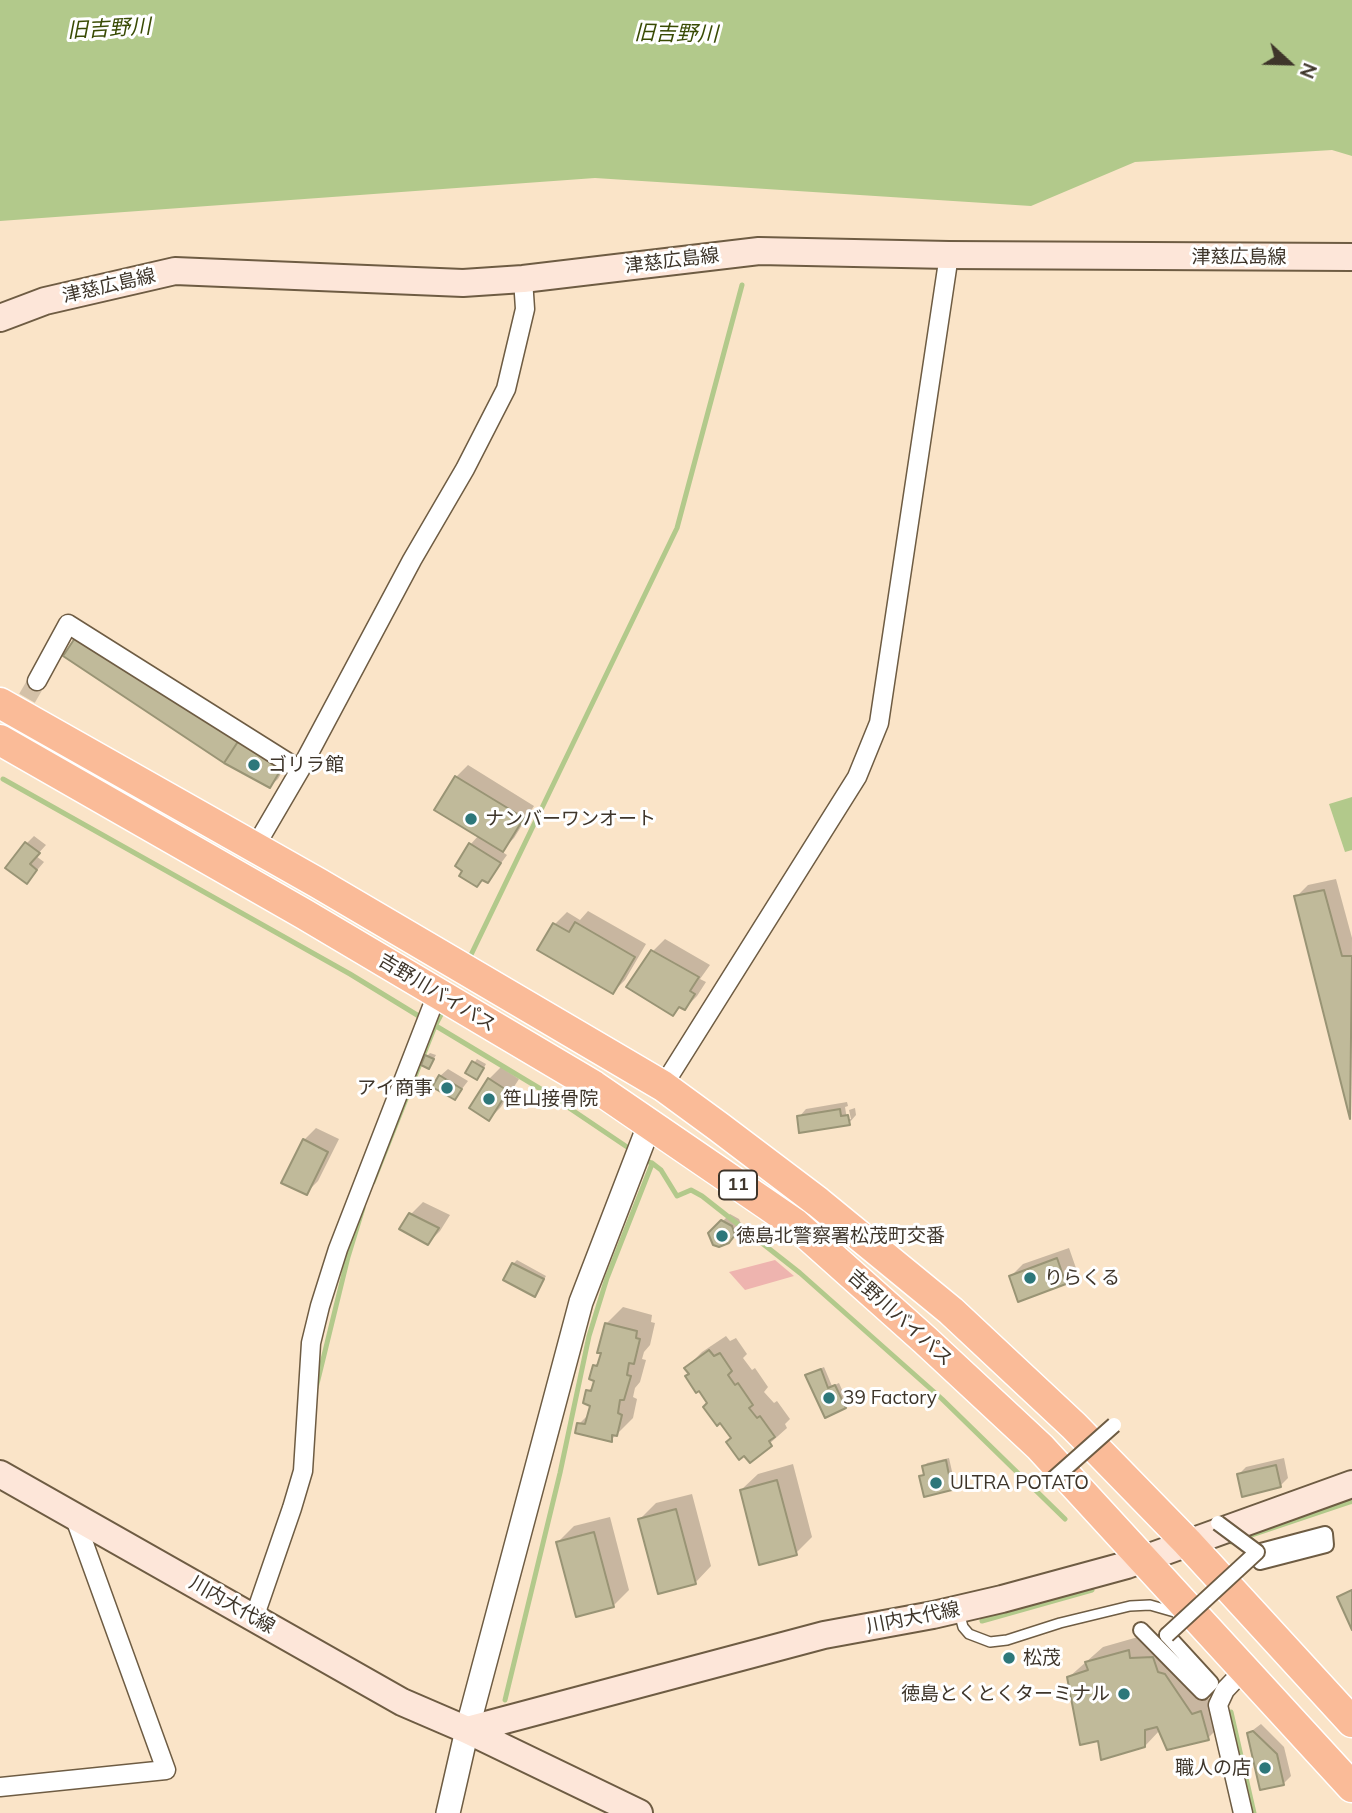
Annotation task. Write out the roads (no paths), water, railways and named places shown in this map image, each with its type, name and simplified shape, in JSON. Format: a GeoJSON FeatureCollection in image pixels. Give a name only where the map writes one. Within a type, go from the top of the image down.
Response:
{"type":"FeatureCollection","features":[{"type":"Feature","properties":{"kind":"highway","name":"吉野川バイパス"},"geometry":{"type":"LineString","coordinates":[[0,703],[255,847],[663,1086],[818,1202],[951,1311],[1074,1426],[1187,1542],[1352,1722]]}},
{"type":"Feature","properties":{"kind":"highway","name":"吉野川バイパス"},"geometry":{"type":"LineString","coordinates":[[0,740],[304,914],[594,1086],[794,1223],[1040,1447],[1352,1787]]}},
{"type":"Feature","properties":{"kind":"main road","name":"津慈広島線"},"geometry":{"type":"LineString","coordinates":[[0,318],[45,301],[175,271],[463,283],[523,279],[760,251],[949,256],[1352,257]]}},
{"type":"Feature","properties":{"kind":"main road","name":"川内大代線"},"geometry":{"type":"LineString","coordinates":[[0,1474],[402,1702],[467,1730],[639,1813]]}},
{"type":"Feature","properties":{"kind":"main road","name":"川内大代線"},"geometry":{"type":"LineString","coordinates":[[467,1730],[824,1635],[958,1609],[1052,1585],[1144,1558],[1352,1484]]}},
{"type":"Feature","properties":{"kind":"street"},"geometry":{"type":"LineString","coordinates":[[663,1086],[857,778],[879,723],[949,256]]}},
{"type":"Feature","properties":{"kind":"street"},"geometry":{"type":"LineString","coordinates":[[255,847],[412,560],[466,469],[506,389],[524,309],[523,279]]}},
{"type":"Feature","properties":{"kind":"street"},"geometry":{"type":"LineString","coordinates":[[37,681],[68,625],[300,769]]}},
{"type":"Feature","properties":{"kind":"street"},"geometry":{"type":"LineString","coordinates":[[254,1618],[303,1471],[311,1343],[320,1306],[338,1249],[437,994]]}},
{"type":"Feature","properties":{"kind":"street"},"geometry":{"type":"LineString","coordinates":[[448,1813],[467,1730],[581,1302],[650,1123]]}},
{"type":"Feature","properties":{"kind":"street"},"geometry":{"type":"LineString","coordinates":[[1051,1481],[1114,1424]]}},
{"type":"Feature","properties":{"kind":"street"},"geometry":{"type":"LineString","coordinates":[[0,1787],[166,1770],[74,1516]]}},
{"type":"Feature","properties":{"kind":"street"},"geometry":{"type":"LineString","coordinates":[[1142,1630],[1202,1692],[1211,1683],[1167,1635],[1259,1557],[1218,1523]]}},
{"type":"Feature","properties":{"kind":"street"},"geometry":{"type":"LineString","coordinates":[[1243,1813],[1218,1705],[1224,1689],[1245,1669]]}},
{"type":"Feature","properties":{"kind":"lane"},"geometry":{"type":"LineString","coordinates":[[958,1609],[963,1627],[969,1633],[990,1642],[1007,1640],[1060,1623],[1130,1606],[1150,1605],[1177,1612],[1205,1625]]}},
{"type":"Feature","properties":{"kind":"water","name":"旧吉野川"},"geometry":{"type":"Polygon","coordinates":[[[0,0],[1352,0],[1352,156],[1332,150],[1135,162],[1031,206],[595,178],[0,221],[0,0]]]}},
{"type":"Feature","properties":{"kind":"water"},"geometry":{"type":"Polygon","coordinates":[[[1352,797],[1352,850],[1345,852],[1329,804],[1352,797]]]}},
{"type":"Feature","properties":{"kind":"waterway"},"geometry":{"type":"LineString","coordinates":[[468,961],[677,528],[742,285]]}},
{"type":"Feature","properties":{"kind":"waterway"},"geometry":{"type":"LineString","coordinates":[[3,779],[350,974],[422,1018]]}},
{"type":"Feature","properties":{"kind":"waterway"},"geometry":{"type":"LineString","coordinates":[[373,1182],[445,1007]]}},
{"type":"Feature","properties":{"kind":"waterway"},"geometry":{"type":"LineString","coordinates":[[431,1023],[544,1091],[633,1151]]}},
{"type":"Feature","properties":{"kind":"waterway"},"geometry":{"type":"LineString","coordinates":[[505,1700],[560,1473],[589,1336],[607,1278],[652,1164],[644,1158]]}},
{"type":"Feature","properties":{"kind":"waterway"},"geometry":{"type":"LineString","coordinates":[[652,1163],[661,1170],[677,1196],[691,1190],[702,1196],[800,1273],[942,1399],[1065,1519]]}},
{"type":"Feature","properties":{"kind":"waterway"},"geometry":{"type":"LineString","coordinates":[[316,1388],[348,1257],[363,1208]]}},
{"type":"Feature","properties":{"kind":"waterway"},"geometry":{"type":"LineString","coordinates":[[1231,1542],[1350,1502]]}},
{"type":"Feature","properties":{"kind":"waterway"},"geometry":{"type":"LineString","coordinates":[[982,1621],[1092,1590]]}},
{"type":"Feature","properties":{"kind":"waterway"},"geometry":{"type":"LineString","coordinates":[[1231,1712],[1254,1813]]}},
{"type":"Feature","properties":{"kind":"tunnel"},"geometry":{"type":"LineString","coordinates":[[0,745],[37,681]]}},
{"type":"Feature","properties":{"kind":"place","name":"ゴリラ館"},"geometry":{"type":"Point","coordinates":[254,765]}},
{"type":"Feature","properties":{"kind":"place","name":"ナンバーワンオート"},"geometry":{"type":"Point","coordinates":[471,819]}},
{"type":"Feature","properties":{"kind":"place","name":"アイ商事"},"geometry":{"type":"Point","coordinates":[447,1088]}},
{"type":"Feature","properties":{"kind":"place","name":"笹山接骨院"},"geometry":{"type":"Point","coordinates":[489,1099]}},
{"type":"Feature","properties":{"kind":"place","name":"徳島北警察署松茂町交番"},"geometry":{"type":"Point","coordinates":[722,1236]}},
{"type":"Feature","properties":{"kind":"place","name":"りらくる"},"geometry":{"type":"Point","coordinates":[1030,1278]}},
{"type":"Feature","properties":{"kind":"place","name":"39 Factory"},"geometry":{"type":"Point","coordinates":[829,1398]}},
{"type":"Feature","properties":{"kind":"place","name":"ULTRA POTATO"},"geometry":{"type":"Point","coordinates":[936,1483]}},
{"type":"Feature","properties":{"kind":"place","name":"松茂"},"geometry":{"type":"Point","coordinates":[1009,1658]}},
{"type":"Feature","properties":{"kind":"place","name":"徳島とくとくターミナル"},"geometry":{"type":"Point","coordinates":[1124,1694]}},
{"type":"Feature","properties":{"kind":"place","name":"職人の店"},"geometry":{"type":"Point","coordinates":[1265,1768]}}]}
